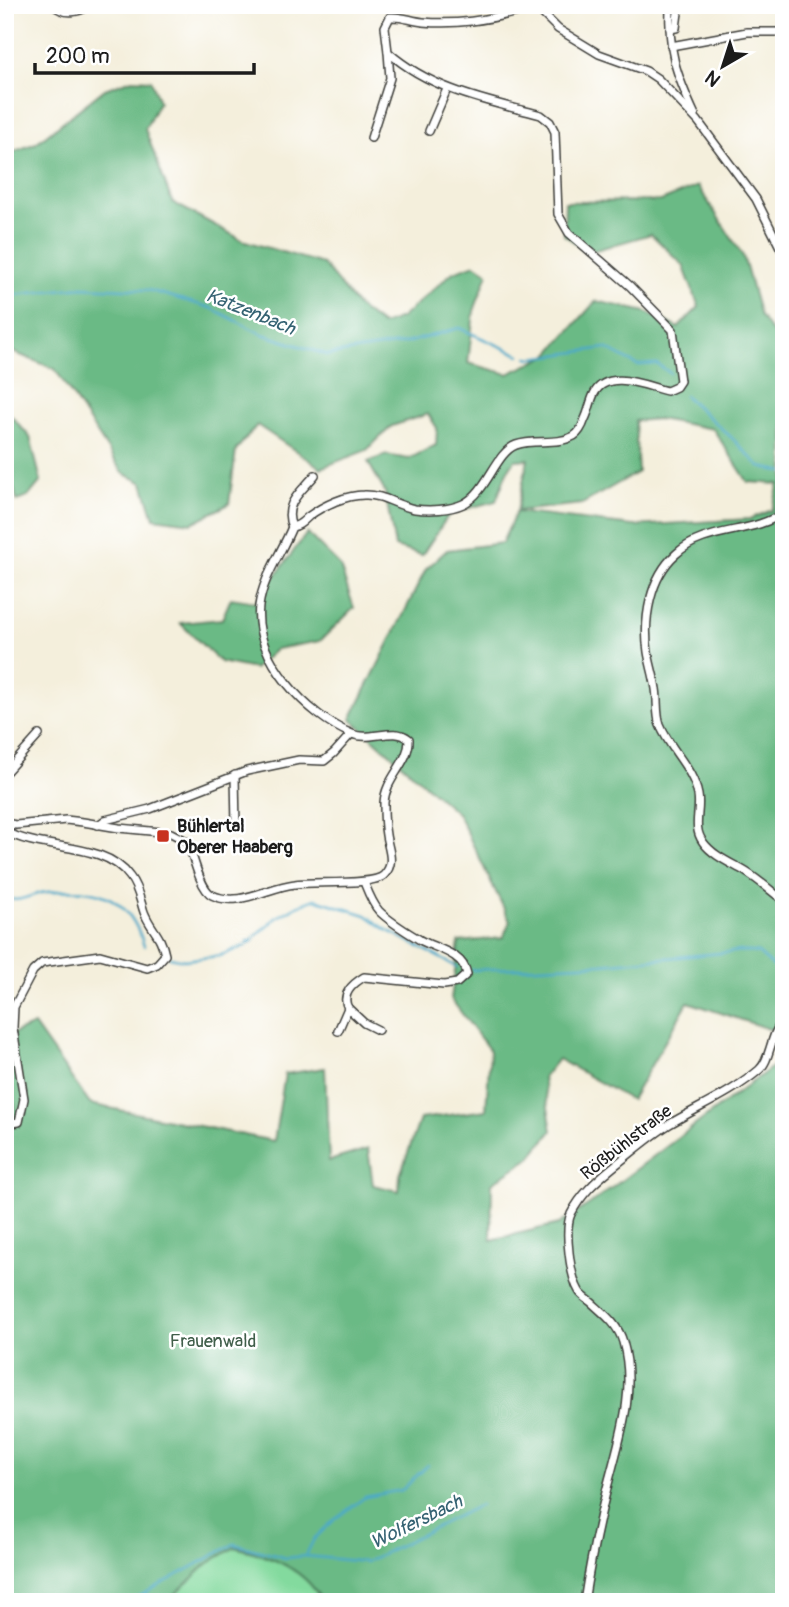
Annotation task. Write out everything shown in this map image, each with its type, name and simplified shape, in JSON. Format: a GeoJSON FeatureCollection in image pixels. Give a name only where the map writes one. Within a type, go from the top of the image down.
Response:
{"type":"FeatureCollection","features":[{"type":"Feature","properties":{"kind":"street"},"geometry":{"type":"LineString","coordinates":[[52,5],[68,13],[93,5]]}},
{"type":"Feature","properties":{"kind":"street"},"geometry":{"type":"LineString","coordinates":[[371,138],[390,78],[385,27],[390,17],[401,16],[420,22],[471,23],[518,12],[524,6],[538,9],[551,5]]}},
{"type":"Feature","properties":{"kind":"street"},"geometry":{"type":"LineString","coordinates":[[670,5],[671,46],[676,75],[698,121]]}},
{"type":"Feature","properties":{"kind":"street"},"geometry":{"type":"LineString","coordinates":[[670,29],[676,28],[680,5]]}},
{"type":"Feature","properties":{"kind":"street"},"geometry":{"type":"LineString","coordinates":[[538,9],[558,29],[599,54],[652,75],[698,121],[756,199],[784,255]]}},
{"type":"Feature","properties":{"kind":"street"},"geometry":{"type":"LineString","coordinates":[[671,46],[747,32],[784,33]]}},
{"type":"Feature","properties":{"kind":"street"},"geometry":{"type":"LineString","coordinates":[[292,527],[339,501],[362,495],[382,497],[414,509],[454,507],[478,493],[504,453],[516,445],[576,436],[595,392],[603,382],[622,379],[667,391],[676,387],[680,381],[673,330],[631,286],[569,233],[558,214],[555,132],[550,122],[541,116],[447,89],[410,69],[388,52]]}},
{"type":"Feature","properties":{"kind":"street"},"geometry":{"type":"LineString","coordinates":[[429,131],[447,89]]}},
{"type":"Feature","properties":{"kind":"street"},"geometry":{"type":"LineString","coordinates":[[292,527],[288,510],[315,475]]}},
{"type":"Feature","properties":{"kind":"street"},"geometry":{"type":"LineString","coordinates":[[784,512],[765,523],[725,530],[694,542],[676,554],[657,581],[647,617],[648,650],[659,719],[661,727],[687,767],[698,796],[697,830],[702,841],[710,850],[757,879],[784,901]]}},
{"type":"Feature","properties":{"kind":"street"},"geometry":{"type":"LineString","coordinates":[[5,822],[23,824],[66,820],[172,833],[188,842],[202,885],[209,894],[230,900],[295,884],[364,882],[377,880],[385,875],[391,865],[384,819],[385,792],[409,748],[410,739],[398,734],[351,734],[320,717],[294,692],[272,660],[260,628],[259,608],[265,580],[292,527]]}},
{"type":"Feature","properties":{"kind":"street"},"geometry":{"type":"LineString","coordinates":[[97,825],[105,820],[172,801],[234,775],[281,762],[324,761],[351,734]]}},
{"type":"Feature","properties":{"kind":"street"},"geometry":{"type":"LineString","coordinates":[[5,772],[38,735]]}},
{"type":"Feature","properties":{"kind":"street"},"geometry":{"type":"LineString","coordinates":[[234,775],[236,827]]}},
{"type":"Feature","properties":{"kind":"street"},"geometry":{"type":"LineString","coordinates":[[5,831],[27,839],[75,848],[119,863],[139,892],[145,913],[162,940],[165,955],[157,964],[147,968],[100,955],[42,963],[33,971],[15,1007],[13,1028],[24,1099],[22,1111],[19,1122],[5,1124]]}},
{"type":"Feature","properties":{"kind":"street"},"geometry":{"type":"LineString","coordinates":[[364,882],[379,911],[423,941],[461,961],[467,974],[457,983],[444,985],[364,977],[357,981],[345,995],[348,1008],[364,1023],[378,1030]]}},
{"type":"Feature","properties":{"kind":"street"},"geometry":{"type":"LineString","coordinates":[[338,1031],[348,1008]]}},
{"type":"Feature","properties":{"kind":"street","name":"Rößbühlstraße"},"geometry":{"type":"LineString","coordinates":[[584,1602],[599,1524],[620,1441],[629,1378],[624,1343],[618,1326],[579,1291],[568,1250],[570,1217],[590,1187],[640,1146],[666,1127],[760,1070],[766,1063],[775,1031],[784,1019]]}},
{"type":"Feature","properties":{"kind":"green space","name":"Frauenwald"},"geometry":{"type":"Polygon","coordinates":[[[132,79],[151,80],[159,102],[145,129],[172,202],[242,240],[323,264],[358,307],[382,325],[401,318],[453,272],[475,264],[488,273],[474,311],[468,363],[508,374],[547,356],[596,301],[646,312],[678,328],[699,307],[683,265],[651,234],[589,252],[564,235],[565,202],[661,201],[698,186],[743,256],[760,316],[784,348],[781,408],[784,413],[784,1602],[322,1602],[315,1590],[297,1572],[273,1559],[235,1547],[207,1564],[167,1602],[5,1602],[5,1120],[15,1106],[5,1082],[5,1037],[34,1025],[90,1104],[274,1141],[285,1074],[325,1068],[329,1161],[368,1149],[373,1185],[399,1191],[400,1175],[420,1119],[486,1110],[490,1051],[451,999],[459,942],[503,938],[510,921],[458,814],[351,719],[426,569],[447,550],[502,543],[516,512],[633,526],[750,519],[772,510],[779,484],[748,482],[713,429],[658,419],[635,421],[638,472],[582,504],[517,511],[528,459],[515,460],[507,472],[496,501],[450,513],[422,555],[395,547],[385,492],[368,462],[386,455],[409,459],[436,445],[437,428],[428,414],[392,426],[367,450],[321,468],[257,425],[236,450],[229,504],[192,523],[154,518],[143,483],[123,473],[55,369],[8,350],[12,324],[5,321],[5,155],[36,143],[105,89],[132,79]],[[688,1002],[631,1100],[558,1059],[543,1078],[552,1131],[530,1158],[492,1183],[491,1240],[559,1224],[597,1199],[776,1064],[775,1031],[688,1002]]]}},
{"type":"Feature","properties":{"kind":"green space"},"geometry":{"type":"Polygon","coordinates":[[[5,409],[30,437],[41,481],[28,497],[17,501],[5,456],[5,409]]]}},
{"type":"Feature","properties":{"kind":"green space"},"geometry":{"type":"Polygon","coordinates":[[[307,533],[340,566],[354,608],[320,641],[276,649],[254,669],[220,662],[180,623],[222,619],[231,598],[256,602],[307,533]]]}},
{"type":"Feature","properties":{"kind":"green space"},"geometry":{"type":"Polygon","coordinates":[[[235,1547],[273,1559],[297,1572],[315,1590],[322,1602],[167,1602],[207,1564],[235,1547]]]}},
{"type":"Feature","properties":{"kind":"waterway","name":"Katzenbach"},"geometry":{"type":"LineString","coordinates":[[5,296],[82,287],[148,290],[211,308],[262,334],[328,355],[406,343],[459,328],[520,355]]}},
{"type":"Feature","properties":{"kind":"waterway","name":"Katzenbach"},"geometry":{"type":"LineString","coordinates":[[528,357],[606,348],[637,365],[657,364],[670,373]]}},
{"type":"Feature","properties":{"kind":"waterway","name":"Katzenbach"},"geometry":{"type":"LineString","coordinates":[[685,396],[760,467],[784,472]]}},
{"type":"Feature","properties":{"kind":"waterway"},"geometry":{"type":"LineString","coordinates":[[5,898],[19,899],[41,893],[76,890],[106,896],[118,903],[128,914],[144,946]]}},
{"type":"Feature","properties":{"kind":"waterway"},"geometry":{"type":"LineString","coordinates":[[170,957],[184,960],[219,956],[245,946],[276,918],[315,899],[366,915],[387,930],[457,967]]}},
{"type":"Feature","properties":{"kind":"waterway"},"geometry":{"type":"LineString","coordinates":[[472,970],[601,964],[743,951],[758,953],[784,976]]}},
{"type":"Feature","properties":{"kind":"waterway"},"geometry":{"type":"LineString","coordinates":[[306,1555],[314,1539],[365,1497],[402,1490],[428,1465]]}},
{"type":"Feature","properties":{"kind":"waterway","name":"Wolfersbach"},"geometry":{"type":"LineString","coordinates":[[129,1602],[234,1544],[286,1558],[305,1556],[366,1562],[480,1505]]}},
{"type":"Feature","properties":{"kind":"place","name":"Bühlertal Oberer Haaberg"},"geometry":{"type":"Point","coordinates":[163,836]}}]}
